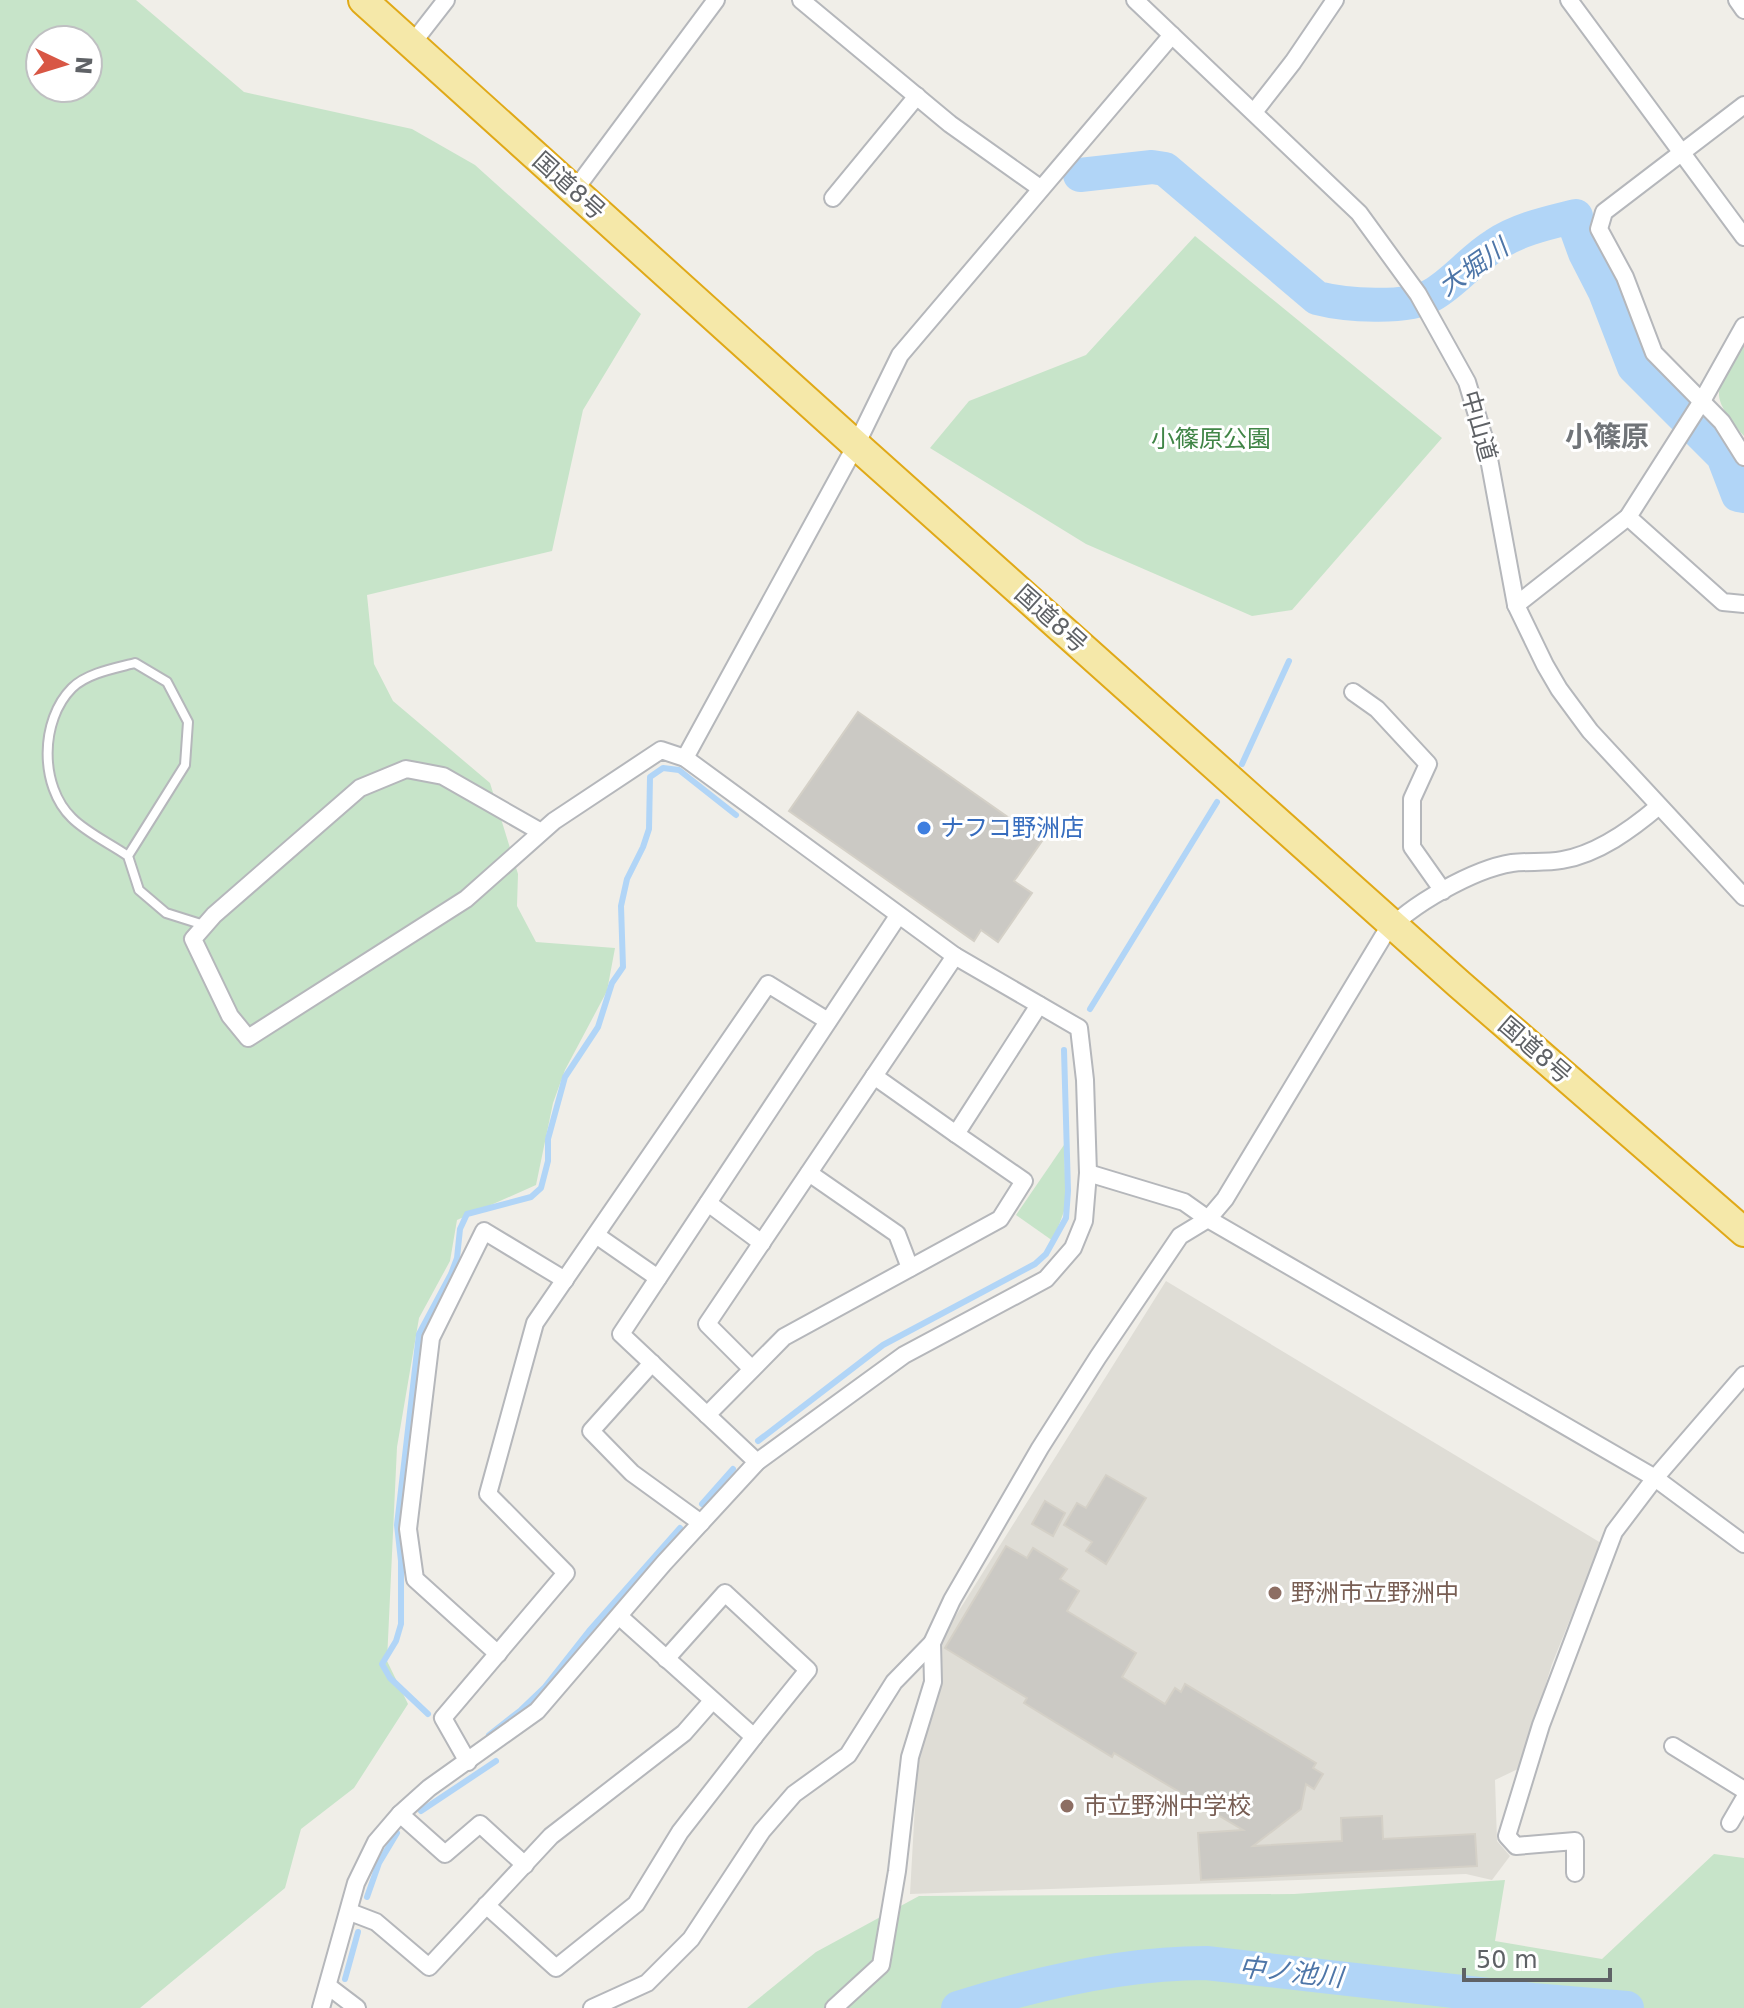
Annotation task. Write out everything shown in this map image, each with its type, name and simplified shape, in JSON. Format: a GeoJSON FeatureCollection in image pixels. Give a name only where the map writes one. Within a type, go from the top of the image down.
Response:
{"type":"FeatureCollection","features":[{"type":"Feature","properties":{"kind":"highway","name":"国道8号"},"geometry":{"type":"LineString","coordinates":[[363,0],[856,445],[1744,1232]]}},
{"type":"Feature","properties":{"kind":"street"},"geometry":{"type":"LineString","coordinates":[[411,45],[446,0]]}},
{"type":"Feature","properties":{"kind":"street"},"geometry":{"type":"LineString","coordinates":[[574,191],[716,0]]}},
{"type":"Feature","properties":{"kind":"street"},"geometry":{"type":"LineString","coordinates":[[801,0],[950,124],[1040,188]]}},
{"type":"Feature","properties":{"kind":"street","name":"中山道"},"geometry":{"type":"LineString","coordinates":[[1135,0],[1359,213],[1422,300],[1467,382],[1487,448],[1516,605],[1559,689],[1590,731],[1744,897]]}},
{"type":"Feature","properties":{"kind":"street"},"geometry":{"type":"LineString","coordinates":[[1254,112],[1335,0]]}},
{"type":"Feature","properties":{"kind":"street"},"geometry":{"type":"LineString","coordinates":[[1569,0],[1744,237]]}},
{"type":"Feature","properties":{"kind":"street"},"geometry":{"type":"LineString","coordinates":[[1737,0],[1744,10]]}},
{"type":"Feature","properties":{"kind":"street"},"geometry":{"type":"LineString","coordinates":[[685,758],[856,445],[900,355],[1172,35]]}},
{"type":"Feature","properties":{"kind":"street"},"geometry":{"type":"LineString","coordinates":[[833,198],[917,96]]}},
{"type":"Feature","properties":{"kind":"street"},"geometry":{"type":"LineString","coordinates":[[1744,105],[1604,212],[1599,229],[1625,277],[1654,353],[1699,406],[1722,422],[1744,457]]}},
{"type":"Feature","properties":{"kind":"street"},"geometry":{"type":"LineString","coordinates":[[1516,605],[1628,517],[1699,406],[1744,326]]}},
{"type":"Feature","properties":{"kind":"street"},"geometry":{"type":"LineString","coordinates":[[1628,517],[1723,602],[1744,604]]}},
{"type":"Feature","properties":{"kind":"street"},"geometry":{"type":"LineString","coordinates":[[1353,692],[1377,709],[1428,764],[1412,799],[1412,847],[1443,891]]}},
{"type":"Feature","properties":{"kind":"street"},"geometry":{"type":"LineString","coordinates":[[321,2008],[356,1883],[376,1842],[400,1814],[429,1788],[537,1711],[757,1462],[904,1355],[1046,1279],[1073,1248],[1084,1221],[1088,1173],[1085,1080],[1079,1028],[955,956],[685,758],[661,750],[541,832],[466,899],[248,1038],[230,1016],[193,939],[360,788],[406,769],[443,776],[541,832]]}},
{"type":"Feature","properties":{"kind":"street"},"geometry":{"type":"LineString","coordinates":[[592,2008],[647,1983],[691,1939],[762,1831],[794,1794],[848,1755],[894,1682],[932,1643],[952,1600],[1040,1448],[1098,1357],[1180,1236],[1208,1219],[1225,1199],[1393,924],[1443,891],[1486,869],[1576,856],[1633,828],[1659,806]]}},
{"type":"Feature","properties":{"kind":"street"},"geometry":{"type":"LineString","coordinates":[[757,1462],[621,1334],[898,916]]}},
{"type":"Feature","properties":{"kind":"street"},"geometry":{"type":"LineString","coordinates":[[752,1369],[707,1324],[955,956]]}},
{"type":"Feature","properties":{"kind":"street"},"geometry":{"type":"LineString","coordinates":[[468,1762],[443,1718],[566,1573],[488,1494],[535,1323],[768,984],[828,1021]]}},
{"type":"Feature","properties":{"kind":"street"},"geometry":{"type":"LineString","coordinates":[[956,1134],[1039,1005]]}},
{"type":"Feature","properties":{"kind":"street"},"geometry":{"type":"LineString","coordinates":[[707,1415],[784,1337],[1000,1219],[1024,1181],[874,1076]]}},
{"type":"Feature","properties":{"kind":"street"},"geometry":{"type":"LineString","coordinates":[[809,1173],[897,1234],[910,1268]]}},
{"type":"Feature","properties":{"kind":"street"},"geometry":{"type":"LineString","coordinates":[[1088,1173],[1184,1202],[1208,1219],[1655,1478],[1744,1544]]}},
{"type":"Feature","properties":{"kind":"street"},"geometry":{"type":"LineString","coordinates":[[708,1203],[762,1243]]}},
{"type":"Feature","properties":{"kind":"street"},"geometry":{"type":"LineString","coordinates":[[498,1654],[415,1579],[408,1529],[431,1338],[484,1231],[565,1280]]}},
{"type":"Feature","properties":{"kind":"street"},"geometry":{"type":"LineString","coordinates":[[596,1235],[658,1278]]}},
{"type":"Feature","properties":{"kind":"street"},"geometry":{"type":"LineString","coordinates":[[652,1363],[591,1431],[632,1473],[701,1523]]}},
{"type":"Feature","properties":{"kind":"street"},"geometry":{"type":"LineString","coordinates":[[1575,1873],[1575,1841],[1516,1846],[1507,1836],[1541,1725],[1614,1532],[1655,1478],[1744,1375]]}},
{"type":"Feature","properties":{"kind":"street"},"geometry":{"type":"LineString","coordinates":[[486,1905],[556,1968],[636,1904],[680,1832],[808,1670],[725,1593],[666,1659]]}},
{"type":"Feature","properties":{"kind":"street"},"geometry":{"type":"LineString","coordinates":[[620,1617],[754,1737]]}},
{"type":"Feature","properties":{"kind":"street"},"geometry":{"type":"LineString","coordinates":[[834,2008],[881,1965],[897,1871],[910,1757],[933,1682],[932,1643]]}},
{"type":"Feature","properties":{"kind":"street"},"geometry":{"type":"LineString","coordinates":[[350,1912],[376,1922],[429,1967],[551,1836],[684,1733],[712,1701]]}},
{"type":"Feature","properties":{"kind":"street"},"geometry":{"type":"LineString","coordinates":[[1673,1746],[1744,1790]]}},
{"type":"Feature","properties":{"kind":"street"},"geometry":{"type":"LineString","coordinates":[[1730,1823],[1744,1799]]}},
{"type":"Feature","properties":{"kind":"street"},"geometry":{"type":"LineString","coordinates":[[400,1814],[445,1854],[480,1824],[525,1865]]}},
{"type":"Feature","properties":{"kind":"street"},"geometry":{"type":"LineString","coordinates":[[328,1986],[357,2008]]}},
{"type":"Feature","properties":{"kind":"lane"},"geometry":{"type":"LineString","coordinates":[[128,856],[185,765],[188,722],[167,682],[135,663],[103,672],[73,687],[58,709],[47,738],[52,787],[71,818],[128,856],[139,890],[166,913],[205,926]]}},
{"type":"Feature","properties":{"kind":"shaded area","name":"野洲市立野洲中"},"geometry":{"type":"Polygon","coordinates":[[[1166,1281],[1601,1543],[1552,1664],[1520,1768],[1495,1780],[1497,1841],[1510,1856],[1492,1880],[1466,1874],[910,1894],[918,1752],[936,1705],[938,1644],[1166,1281]]]}},
{"type":"Feature","properties":{"kind":"green space"},"geometry":{"type":"Polygon","coordinates":[[[0,0],[136,0],[244,92],[412,129],[475,165],[641,314],[583,410],[552,551],[367,595],[374,664],[393,701],[490,783],[518,874],[517,906],[536,942],[615,948],[607,991],[565,1070],[553,1103],[536,1185],[457,1220],[450,1261],[419,1318],[397,1447],[387,1661],[408,1704],[354,1788],[301,1829],[285,1888],[140,2008],[0,2008],[0,0]]]}},
{"type":"Feature","properties":{"kind":"green space","name":"小篠原公園"},"geometry":{"type":"Polygon","coordinates":[[[1195,236],[1442,438],[1292,610],[1252,616],[1086,544],[930,448],[969,401],[1086,355],[1195,236]]]}},
{"type":"Feature","properties":{"kind":"green space"},"geometry":{"type":"Polygon","coordinates":[[[1744,345],[1744,436],[1724,409],[1719,391],[1744,345]]]}},
{"type":"Feature","properties":{"kind":"green space"},"geometry":{"type":"Polygon","coordinates":[[[1064,1145],[1066,1206],[1053,1241],[1016,1215],[1064,1145]]]}},
{"type":"Feature","properties":{"kind":"green space"},"geometry":{"type":"Polygon","coordinates":[[[1714,1854],[1744,1858],[1744,2008],[747,2008],[816,1952],[919,1896],[1294,1894],[1505,1880],[1495,1941],[1602,1959],[1714,1854]]]}},
{"type":"Feature","properties":{"kind":"building"},"geometry":{"type":"Polygon","coordinates":[[[858,712],[1042,841],[1014,881],[1032,893],[998,942],[981,930],[974,941],[789,811],[858,712]]]}},
{"type":"Feature","properties":{"kind":"building"},"geometry":{"type":"Polygon","coordinates":[[[1106,1475],[1146,1498],[1106,1564],[1086,1551],[1092,1542],[1064,1525],[1077,1503],[1086,1508],[1106,1475]]]}},
{"type":"Feature","properties":{"kind":"building"},"geometry":{"type":"Polygon","coordinates":[[[1045,1501],[1065,1513],[1053,1536],[1032,1524],[1045,1501]]]}},
{"type":"Feature","properties":{"kind":"building"},"geometry":{"type":"Polygon","coordinates":[[[1006,1546],[1027,1558],[1033,1548],[1067,1569],[1060,1579],[1079,1591],[1067,1611],[1136,1653],[1122,1677],[1165,1704],[1175,1688],[1181,1692],[1185,1684],[1316,1763],[1313,1768],[1323,1774],[1314,1789],[1306,1784],[1301,1809],[1253,1846],[1342,1841],[1341,1818],[1382,1816],[1383,1839],[1475,1834],[1477,1866],[1201,1880],[1198,1833],[1243,1830],[1114,1753],[1112,1757],[1024,1703],[1027,1698],[945,1648],[1006,1546]]]}},
{"type":"Feature","properties":{"kind":"waterway","name":"大堀川"},"geometry":{"type":"LineString","coordinates":[[1080,175],[1152,167],[1165,169],[1317,298],[1343,303],[1392,304],[1421,300],[1440,290],[1504,239],[1576,216],[1577,231],[1585,253],[1605,292],[1634,367],[1723,456],[1738,495],[1744,496]]}},
{"type":"Feature","properties":{"kind":"waterway"},"geometry":{"type":"LineString","coordinates":[[1242,764],[1289,661]]}},
{"type":"Feature","properties":{"kind":"waterway"},"geometry":{"type":"LineString","coordinates":[[428,1714],[390,1678],[382,1664],[396,1641],[401,1624],[401,1561],[397,1525],[419,1334],[451,1274],[457,1258],[460,1229],[467,1214],[531,1197],[541,1188],[548,1161],[548,1139],[565,1077],[598,1027],[612,983],[623,967],[621,906],[627,879],[649,829],[650,777],[663,768],[679,770],[736,815]]}},
{"type":"Feature","properties":{"kind":"waterway"},"geometry":{"type":"LineString","coordinates":[[1090,1009],[1217,802]]}},
{"type":"Feature","properties":{"kind":"waterway"},"geometry":{"type":"LineString","coordinates":[[758,1441],[883,1345],[1035,1264],[1046,1254],[1066,1218],[1064,1050]]}},
{"type":"Feature","properties":{"kind":"waterway"},"geometry":{"type":"LineString","coordinates":[[702,1504],[733,1469]]}},
{"type":"Feature","properties":{"kind":"waterway"},"geometry":{"type":"LineString","coordinates":[[489,1735],[544,1688],[589,1631],[680,1528]]}},
{"type":"Feature","properties":{"kind":"waterway"},"geometry":{"type":"LineString","coordinates":[[421,1811],[496,1761]]}},
{"type":"Feature","properties":{"kind":"waterway"},"geometry":{"type":"LineString","coordinates":[[367,1897],[379,1863],[397,1833]]}},
{"type":"Feature","properties":{"kind":"waterway"},"geometry":{"type":"LineString","coordinates":[[345,1979],[358,1932]]}},
{"type":"Feature","properties":{"kind":"waterway","name":"中ノ池川"},"geometry":{"type":"LineString","coordinates":[[958,2008],[1080,1976],[1143,1967],[1206,1963],[1627,2008]]}},
{"type":"Feature","properties":{"kind":"place","name":"ナフコ野洲店"},"geometry":{"type":"Point","coordinates":[924,828]}},
{"type":"Feature","properties":{"kind":"place","name":"野洲市立野洲中"},"geometry":{"type":"Point","coordinates":[1275,1593]}},
{"type":"Feature","properties":{"kind":"place","name":"市立野洲中学校"},"geometry":{"type":"Point","coordinates":[1067,1806]}},
{"type":"Feature","properties":{"kind":"district","name":"小篠原"},"geometry":{"type":"Point","coordinates":[1607,436]}}]}
